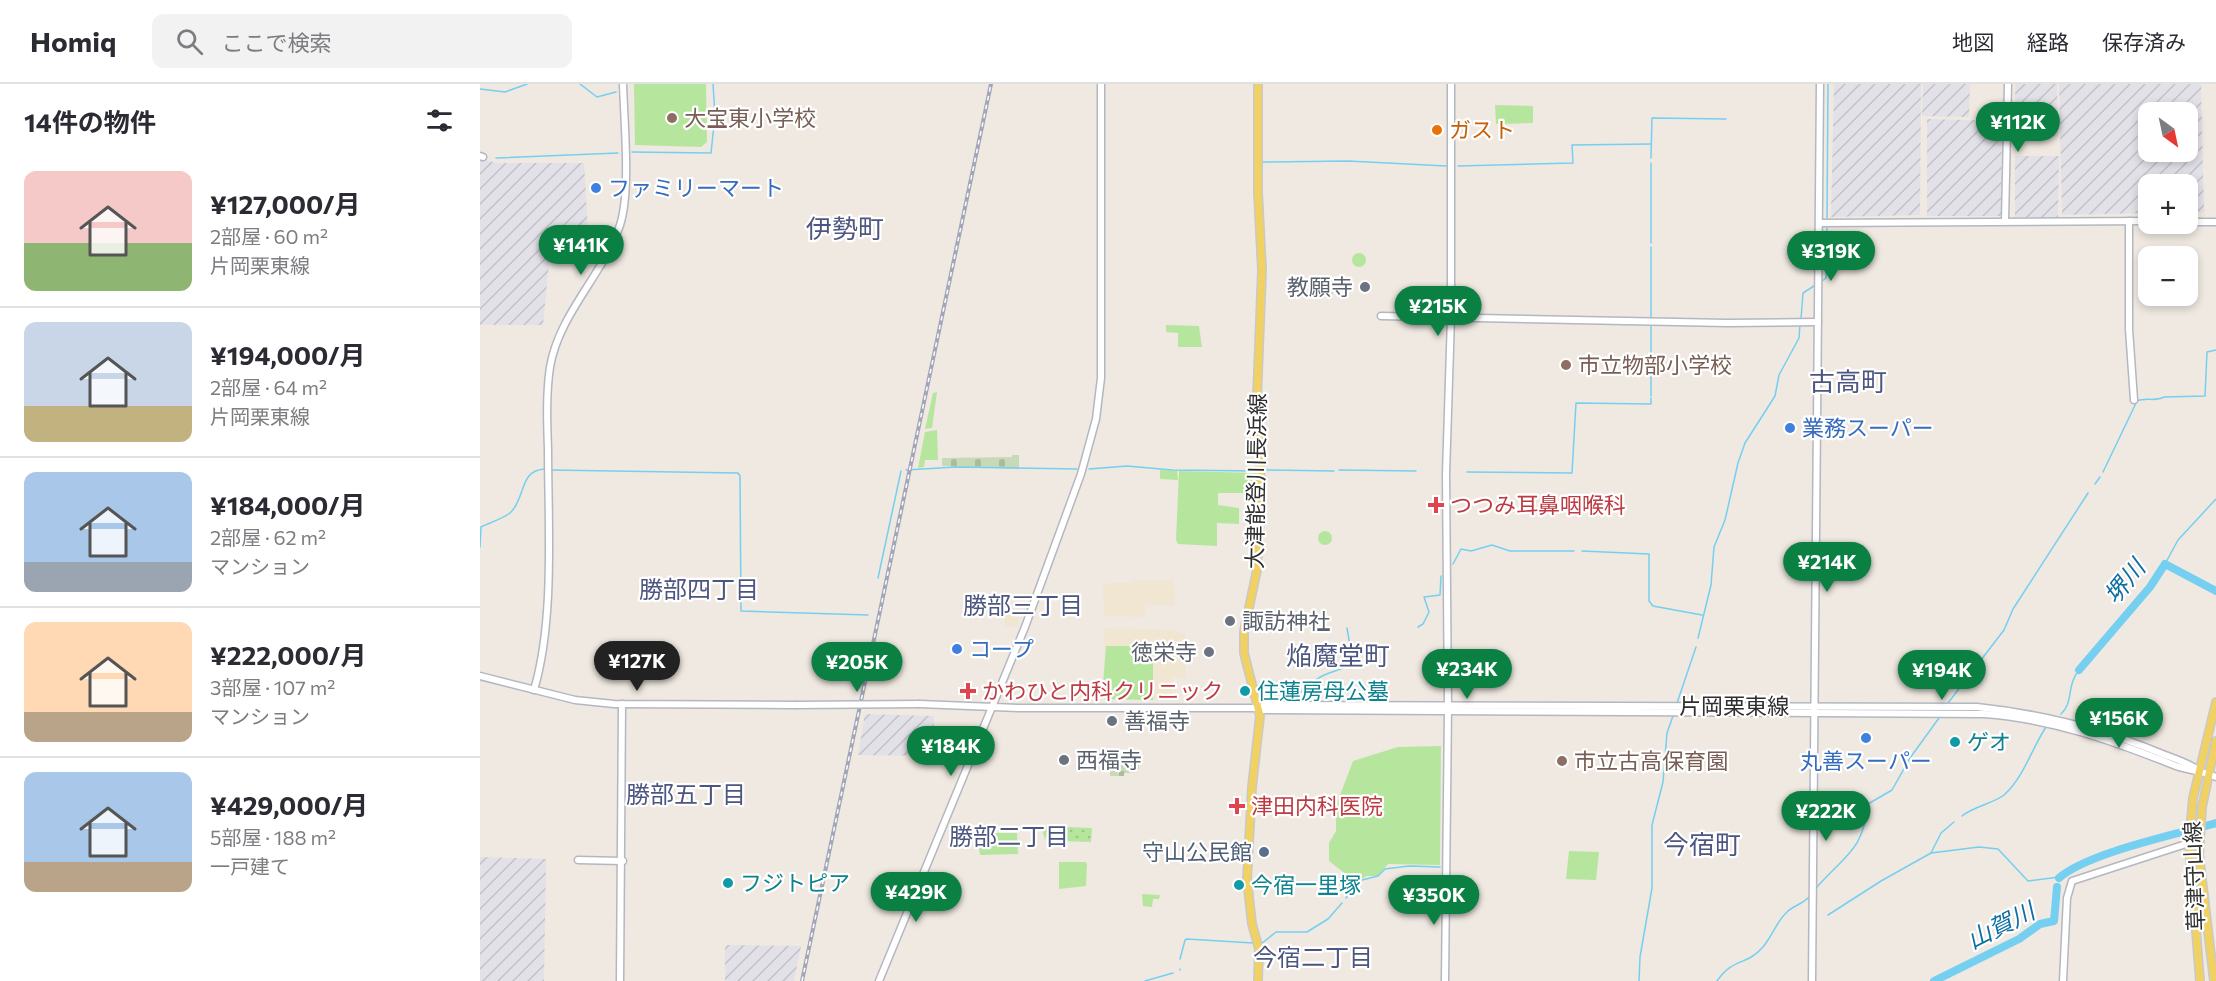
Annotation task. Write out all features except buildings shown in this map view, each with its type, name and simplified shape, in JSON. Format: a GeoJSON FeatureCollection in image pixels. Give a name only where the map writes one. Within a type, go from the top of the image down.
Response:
{"type":"FeatureCollection","features":[{"type":"Feature","properties":{"kind":"main road","name":"大津能登川長浜線"},"geometry":{"type":"LineString","coordinates":[[1258,84],[1262,275],[1257,399],[1261,490],[1257,570],[1246,613],[1244,644],[1259,708],[1247,879],[1252,924],[1258,949],[1258,981]]}},
{"type":"Feature","properties":{"kind":"main road","name":"草津守山線"},"geometry":{"type":"LineString","coordinates":[[2200,981],[2189,843],[2199,771],[2216,702]]}},
{"type":"Feature","properties":{"kind":"main road","name":"草津守山線"},"geometry":{"type":"LineString","coordinates":[[2214,981],[2199,854],[2200,818],[2216,741]]}},
{"type":"Feature","properties":{"kind":"street"},"geometry":{"type":"LineString","coordinates":[[534,690],[543,640],[547,570],[550,366],[565,326],[604,261],[621,224],[625,200],[624,84]]}},
{"type":"Feature","properties":{"kind":"street"},"geometry":{"type":"LineString","coordinates":[[879,981],[994,706],[1081,474],[1101,394],[1101,84]]}},
{"type":"Feature","properties":{"kind":"street"},"geometry":{"type":"LineString","coordinates":[[1445,981],[1448,710],[1446,474],[1451,317],[1451,84]]}},
{"type":"Feature","properties":{"kind":"street"},"geometry":{"type":"LineString","coordinates":[[1812,981],[1820,84]]}},
{"type":"Feature","properties":{"kind":"street"},"geometry":{"type":"LineString","coordinates":[[2006,221],[2008,84]]}},
{"type":"Feature","properties":{"kind":"street"},"geometry":{"type":"LineString","coordinates":[[2129,221],[2129,329],[2134,400]]}},
{"type":"Feature","properties":{"kind":"street"},"geometry":{"type":"LineString","coordinates":[[1819,223],[2138,221]]}},
{"type":"Feature","properties":{"kind":"street"},"geometry":{"type":"LineString","coordinates":[[2198,222],[2216,222]]}},
{"type":"Feature","properties":{"kind":"street"},"geometry":{"type":"LineString","coordinates":[[1381,316],[1727,324],[1818,322]]}},
{"type":"Feature","properties":{"kind":"street","name":"片岡栗東線"},"geometry":{"type":"LineString","coordinates":[[480,676],[575,700],[622,704],[920,704],[1259,708],[1265,705],[1448,710],[1815,710],[1977,707],[2067,720],[2116,735],[2216,777]]}},
{"type":"Feature","properties":{"kind":"street"},"geometry":{"type":"LineString","coordinates":[[620,981],[623,861],[622,704]]}},
{"type":"Feature","properties":{"kind":"street","name":"片岡栗東線"},"geometry":{"type":"LineString","coordinates":[[1672,710],[1680,705],[1815,710]]}},
{"type":"Feature","properties":{"kind":"street"},"geometry":{"type":"LineString","coordinates":[[2063,981],[2067,898],[2072,881],[2189,843]]}},
{"type":"Feature","properties":{"kind":"street"},"geometry":{"type":"LineString","coordinates":[[578,860],[623,861]]}},
{"type":"Feature","properties":{"kind":"shaded area"},"geometry":{"type":"Polygon","coordinates":[[[1834,84],[1921,84],[1920,215],[1831,217],[1834,84]]]}},
{"type":"Feature","properties":{"kind":"shaded area"},"geometry":{"type":"Polygon","coordinates":[[[1923,84],[1970,84],[1969,117],[1922,116],[1923,84]]]}},
{"type":"Feature","properties":{"kind":"shaded area"},"geometry":{"type":"Polygon","coordinates":[[[2015,84],[2057,84],[2058,137],[2016,138],[2015,84]]]}},
{"type":"Feature","properties":{"kind":"shaded area"},"geometry":{"type":"Polygon","coordinates":[[[2059,84],[2201,84],[2204,212],[2198,212],[2198,174],[2138,174],[2138,213],[2062,215],[2059,84]]]}},
{"type":"Feature","properties":{"kind":"shaded area"},"geometry":{"type":"Polygon","coordinates":[[[1927,119],[2002,121],[2001,216],[1927,216],[1927,119]]]}},
{"type":"Feature","properties":{"kind":"shaded area"},"geometry":{"type":"Polygon","coordinates":[[[2015,156],[2059,156],[2058,218],[2015,217],[2015,156]]]}},
{"type":"Feature","properties":{"kind":"shaded area"},"geometry":{"type":"Polygon","coordinates":[[[480,159],[498,163],[584,163],[588,231],[552,231],[543,325],[480,325],[480,159]]]}},
{"type":"Feature","properties":{"kind":"shaded area"},"geometry":{"type":"Polygon","coordinates":[[[1135,580],[1174,580],[1175,605],[1145,605],[1145,617],[1104,616],[1103,587],[1109,583],[1131,583],[1135,580]]]}},
{"type":"Feature","properties":{"kind":"shaded area"},"geometry":{"type":"Polygon","coordinates":[[[1019,610],[1018,626],[1005,627],[1005,611],[1019,610]]]}},
{"type":"Feature","properties":{"kind":"shaded area"},"geometry":{"type":"Polygon","coordinates":[[[1104,628],[1177,630],[1178,633],[1186,633],[1186,678],[1172,677],[1172,699],[1104,700],[1102,697],[1105,659],[1104,628]]]}},
{"type":"Feature","properties":{"kind":"shaded area"},"geometry":{"type":"Polygon","coordinates":[[[865,714],[934,716],[934,756],[858,755],[865,714]]]}},
{"type":"Feature","properties":{"kind":"shaded area"},"geometry":{"type":"Polygon","coordinates":[[[480,857],[546,859],[544,981],[480,981],[480,857]]]}},
{"type":"Feature","properties":{"kind":"shaded area"},"geometry":{"type":"Polygon","coordinates":[[[727,945],[801,946],[794,981],[725,981],[725,948],[727,945]]]}},
{"type":"Feature","properties":{"kind":"green space","name":"大宝東小学校"},"geometry":{"type":"Polygon","coordinates":[[[634,84],[706,84],[707,142],[701,147],[635,145],[634,84]]]}},
{"type":"Feature","properties":{"kind":"green space"},"geometry":{"type":"Polygon","coordinates":[[[1495,105],[1533,106],[1533,123],[1496,124],[1495,105]]]}},
{"type":"Feature","properties":{"kind":"green space"},"geometry":{"type":"Polygon","coordinates":[[[1356,253],[1362,253],[1366,260],[1362,267],[1356,267],[1352,263],[1352,257],[1356,253]]]}},
{"type":"Feature","properties":{"kind":"green space"},"geometry":{"type":"Polygon","coordinates":[[[1313,279],[1333,279],[1333,294],[1313,294],[1313,279]]]}},
{"type":"Feature","properties":{"kind":"green space"},"geometry":{"type":"Polygon","coordinates":[[[1166,325],[1199,326],[1202,347],[1178,347],[1178,333],[1166,332],[1166,325]]]}},
{"type":"Feature","properties":{"kind":"green space"},"geometry":{"type":"Polygon","coordinates":[[[937,392],[932,428],[925,429],[933,393],[937,392]]]}},
{"type":"Feature","properties":{"kind":"green space"},"geometry":{"type":"Polygon","coordinates":[[[937,430],[938,460],[925,460],[924,467],[918,468],[925,432],[937,430]]]}},
{"type":"Feature","properties":{"kind":"green space"},"geometry":{"type":"Polygon","coordinates":[[[1012,455],[1019,455],[1019,469],[942,466],[942,458],[1012,457],[1012,455]]]}},
{"type":"Feature","properties":{"kind":"green space"},"geometry":{"type":"Polygon","coordinates":[[[1160,470],[1177,471],[1178,480],[1160,479],[1160,470]]]}},
{"type":"Feature","properties":{"kind":"green space"},"geometry":{"type":"Polygon","coordinates":[[[1179,471],[1257,473],[1256,493],[1218,493],[1218,505],[1239,508],[1239,524],[1217,523],[1217,546],[1178,544],[1176,540],[1179,471]]]}},
{"type":"Feature","properties":{"kind":"green space"},"geometry":{"type":"Polygon","coordinates":[[[1325,531],[1330,533],[1332,538],[1330,543],[1325,545],[1320,543],[1318,538],[1320,533],[1325,531]]]}},
{"type":"Feature","properties":{"kind":"green space"},"geometry":{"type":"Polygon","coordinates":[[[1106,646],[1153,646],[1153,700],[1105,699],[1102,696],[1106,646]]]}},
{"type":"Feature","properties":{"kind":"green space"},"geometry":{"type":"Polygon","coordinates":[[[1441,746],[1440,865],[1388,864],[1378,876],[1367,876],[1356,882],[1329,861],[1329,843],[1336,831],[1336,806],[1353,761],[1398,747],[1441,746]]]}},
{"type":"Feature","properties":{"kind":"green space"},"geometry":{"type":"Polygon","coordinates":[[[1110,765],[1139,765],[1139,769],[1134,769],[1134,773],[1124,773],[1124,776],[1110,776],[1110,765]]]}},
{"type":"Feature","properties":{"kind":"green space"},"geometry":{"type":"Polygon","coordinates":[[[1041,826],[1092,828],[1091,842],[1059,841],[1055,836],[1046,836],[1045,840],[1041,826]]]}},
{"type":"Feature","properties":{"kind":"green space"},"geometry":{"type":"Polygon","coordinates":[[[977,833],[1017,833],[1018,854],[980,855],[977,833]]]}},
{"type":"Feature","properties":{"kind":"green space"},"geometry":{"type":"Polygon","coordinates":[[[1569,851],[1599,852],[1596,880],[1566,879],[1569,851]]]}},
{"type":"Feature","properties":{"kind":"green space"},"geometry":{"type":"Polygon","coordinates":[[[1059,862],[1085,862],[1087,864],[1086,886],[1059,889],[1059,862]]]}},
{"type":"Feature","properties":{"kind":"green space"},"geometry":{"type":"Polygon","coordinates":[[[1142,894],[1160,895],[1159,899],[1153,899],[1152,907],[1143,906],[1142,894]]]}},
{"type":"Feature","properties":{"kind":"waterway"},"geometry":{"type":"LineString","coordinates":[[480,89],[505,92],[527,84]]}},
{"type":"Feature","properties":{"kind":"waterway"},"geometry":{"type":"LineString","coordinates":[[580,84],[597,97],[616,92]]}},
{"type":"Feature","properties":{"kind":"waterway"},"geometry":{"type":"LineString","coordinates":[[632,152],[711,153],[715,115],[713,84]]}},
{"type":"Feature","properties":{"kind":"waterway"},"geometry":{"type":"LineString","coordinates":[[1827,218],[1828,84]]}},
{"type":"Feature","properties":{"kind":"waterway"},"geometry":{"type":"LineString","coordinates":[[1651,158],[1652,118],[1726,119]]}},
{"type":"Feature","properties":{"kind":"waterway"},"geometry":{"type":"LineString","coordinates":[[1458,166],[1573,163],[1572,145],[1651,144]]}},
{"type":"Feature","properties":{"kind":"waterway"},"geometry":{"type":"LineString","coordinates":[[496,158],[618,153]]}},
{"type":"Feature","properties":{"kind":"waterway"},"geometry":{"type":"LineString","coordinates":[[1263,162],[1348,161],[1446,166]]}},
{"type":"Feature","properties":{"kind":"waterway"},"geometry":{"type":"LineString","coordinates":[[1651,163],[1651,243]]}},
{"type":"Feature","properties":{"kind":"waterway"},"geometry":{"type":"LineString","coordinates":[[1821,282],[1826,278],[1827,228]]}},
{"type":"Feature","properties":{"kind":"waterway"},"geometry":{"type":"LineString","coordinates":[[1651,247],[1651,317]]}},
{"type":"Feature","properties":{"kind":"waterway"},"geometry":{"type":"LineString","coordinates":[[1801,319],[1803,293],[1817,284]]}},
{"type":"Feature","properties":{"kind":"waterway"},"geometry":{"type":"LineString","coordinates":[[1698,638],[1711,585],[1714,547],[1725,520],[1738,463],[1745,443],[1775,396],[1779,375],[1799,338],[1800,324]]}},
{"type":"Feature","properties":{"kind":"waterway"},"geometry":{"type":"LineString","coordinates":[[1651,326],[1651,396]]}},
{"type":"Feature","properties":{"kind":"waterway"},"geometry":{"type":"LineString","coordinates":[[2103,472],[2137,401],[2164,397],[2205,396],[2207,352],[2216,350]]}},
{"type":"Feature","properties":{"kind":"waterway"},"geometry":{"type":"LineString","coordinates":[[1467,472],[1572,473],[1576,403],[1651,404],[1651,398]]}},
{"type":"Feature","properties":{"kind":"waterway"},"geometry":{"type":"LineString","coordinates":[[1089,469],[1127,466],[1172,470],[1258,471]]}},
{"type":"Feature","properties":{"kind":"waterway"},"geometry":{"type":"LineString","coordinates":[[906,470],[956,467],[1077,469]]}},
{"type":"Feature","properties":{"kind":"waterway"},"geometry":{"type":"LineString","coordinates":[[480,547],[481,527],[511,512],[516,506],[527,479],[531,474],[545,469]]}},
{"type":"Feature","properties":{"kind":"waterway"},"geometry":{"type":"LineString","coordinates":[[550,470],[738,473],[740,476],[741,611],[868,615]]}},
{"type":"Feature","properties":{"kind":"waterway"},"geometry":{"type":"LineString","coordinates":[[1266,470],[1334,471]]}},
{"type":"Feature","properties":{"kind":"waterway"},"geometry":{"type":"LineString","coordinates":[[1339,470],[1416,471]]}},
{"type":"Feature","properties":{"kind":"waterway"},"geometry":{"type":"LineString","coordinates":[[878,578],[901,471]]}},
{"type":"Feature","properties":{"kind":"waterway"},"geometry":{"type":"LineString","coordinates":[[2095,484],[2100,477]]}},
{"type":"Feature","properties":{"kind":"waterway"},"geometry":{"type":"LineString","coordinates":[[1948,703],[2004,630],[2013,609],[2088,493]]}},
{"type":"Feature","properties":{"kind":"waterway"},"geometry":{"type":"LineString","coordinates":[[2165,564],[2178,540],[2216,499]]}},
{"type":"Feature","properties":{"kind":"waterway"},"geometry":{"type":"LineString","coordinates":[[1453,564],[1461,549],[1471,551],[1492,545],[1510,551],[1574,551]]}},
{"type":"Feature","properties":{"kind":"waterway"},"geometry":{"type":"LineString","coordinates":[[1582,551],[1649,554],[1649,601],[1653,606],[1702,615]]}},
{"type":"Feature","properties":{"kind":"waterway","name":"堺川"},"geometry":{"type":"LineString","coordinates":[[2079,670],[2150,587],[2165,564],[2216,591]]}},
{"type":"Feature","properties":{"kind":"waterway"},"geometry":{"type":"LineString","coordinates":[[1418,627],[1423,624],[1429,612],[1424,597],[1440,595],[1441,576]]}},
{"type":"Feature","properties":{"kind":"waterway"},"geometry":{"type":"LineString","coordinates":[[1289,697],[1302,691],[1321,676],[1353,663],[1347,628]]}},
{"type":"Feature","properties":{"kind":"waterway"},"geometry":{"type":"LineString","coordinates":[[1677,703],[1696,647]]}},
{"type":"Feature","properties":{"kind":"waterway"},"geometry":{"type":"LineString","coordinates":[[2061,714],[2065,709],[2079,670]]}},
{"type":"Feature","properties":{"kind":"waterway"},"geometry":{"type":"LineString","coordinates":[[1639,981],[1640,957],[1652,888],[1652,825],[1663,782],[1667,733],[1673,716]]}},
{"type":"Feature","properties":{"kind":"waterway"},"geometry":{"type":"LineString","coordinates":[[1817,887],[1852,851],[1862,832],[1868,804],[1892,790],[1910,758],[1939,718]]}},
{"type":"Feature","properties":{"kind":"waterway"},"geometry":{"type":"LineString","coordinates":[[1962,816],[1999,798],[2011,788],[2046,727]]}},
{"type":"Feature","properties":{"kind":"waterway"},"geometry":{"type":"LineString","coordinates":[[1931,853],[1941,833],[1954,822]]}},
{"type":"Feature","properties":{"kind":"waterway","name":"山賀川"},"geometry":{"type":"LineString","coordinates":[[2059,878],[2090,860],[2216,823]]}},
{"type":"Feature","properties":{"kind":"waterway"},"geometry":{"type":"LineString","coordinates":[[1828,915],[1931,853],[1979,847],[1998,849],[2028,881],[2059,877]]}},
{"type":"Feature","properties":{"kind":"waterway"},"geometry":{"type":"LineString","coordinates":[[1346,898],[1358,881],[1378,876],[1385,869],[1409,866],[1440,867]]}},
{"type":"Feature","properties":{"kind":"waterway","name":"山賀川"},"geometry":{"type":"LineString","coordinates":[[1934,981],[2019,939],[2040,924],[2054,921],[2057,887]]}},
{"type":"Feature","properties":{"kind":"waterway"},"geometry":{"type":"LineString","coordinates":[[1717,981],[1729,968],[1756,954],[1783,916],[1810,896]]}},
{"type":"Feature","properties":{"kind":"waterway"},"geometry":{"type":"LineString","coordinates":[[1261,944],[1276,932],[1307,932],[1328,919],[1342,903]]}},
{"type":"Feature","properties":{"kind":"waterway"},"geometry":{"type":"LineString","coordinates":[[1180,959],[1187,939],[1253,943]]}},
{"type":"Feature","properties":{"kind":"waterway"},"geometry":{"type":"LineString","coordinates":[[1145,981],[1173,973]]}},
{"type":"Feature","properties":{"kind":"railway"},"geometry":{"type":"LineString","coordinates":[[802,981],[991,84]]}},
{"type":"Feature","properties":{"kind":"place","name":"大宝東小学校"},"geometry":{"type":"Point","coordinates":[672,118]}},
{"type":"Feature","properties":{"kind":"place","name":"ガスト"},"geometry":{"type":"Point","coordinates":[1437,130]}},
{"type":"Feature","properties":{"kind":"place","name":"ファミリーマート"},"geometry":{"type":"Point","coordinates":[596,188]}},
{"type":"Feature","properties":{"kind":"place","name":"教願寺"},"geometry":{"type":"Point","coordinates":[1365,287]}},
{"type":"Feature","properties":{"kind":"place","name":"市立物部小学校"},"geometry":{"type":"Point","coordinates":[1566,365]}},
{"type":"Feature","properties":{"kind":"place","name":"業務スーパー"},"geometry":{"type":"Point","coordinates":[1790,428]}},
{"type":"Feature","properties":{"kind":"place","name":"つつみ耳鼻咽喉科"},"geometry":{"type":"Point","coordinates":[1436,505]}},
{"type":"Feature","properties":{"kind":"place","name":"諏訪神社"},"geometry":{"type":"Point","coordinates":[1230,621]}},
{"type":"Feature","properties":{"kind":"place","name":"コープ"},"geometry":{"type":"Point","coordinates":[957,649]}},
{"type":"Feature","properties":{"kind":"place","name":"徳栄寺"},"geometry":{"type":"Point","coordinates":[1209,652]}},
{"type":"Feature","properties":{"kind":"place","name":"かわひと内科クリニック"},"geometry":{"type":"Point","coordinates":[968,691]}},
{"type":"Feature","properties":{"kind":"place","name":"住蓮房母公墓"},"geometry":{"type":"Point","coordinates":[1245,691]}},
{"type":"Feature","properties":{"kind":"place","name":"善福寺"},"geometry":{"type":"Point","coordinates":[1112,721]}},
{"type":"Feature","properties":{"kind":"place","name":"丸善スーパー"},"geometry":{"type":"Point","coordinates":[1866,738]}},
{"type":"Feature","properties":{"kind":"place","name":"ゲオ"},"geometry":{"type":"Point","coordinates":[1955,742]}},
{"type":"Feature","properties":{"kind":"place","name":"西福寺"},"geometry":{"type":"Point","coordinates":[1064,760]}},
{"type":"Feature","properties":{"kind":"place","name":"市立古高保育園"},"geometry":{"type":"Point","coordinates":[1562,761]}},
{"type":"Feature","properties":{"kind":"place","name":"津田内科医院"},"geometry":{"type":"Point","coordinates":[1237,806]}},
{"type":"Feature","properties":{"kind":"place","name":"守山公民館"},"geometry":{"type":"Point","coordinates":[1264,852]}},
{"type":"Feature","properties":{"kind":"place","name":"フジトピア"},"geometry":{"type":"Point","coordinates":[728,883]}},
{"type":"Feature","properties":{"kind":"place","name":"今宿一里塚"},"geometry":{"type":"Point","coordinates":[1239,885]}},
{"type":"Feature","properties":{"kind":"district","name":"伊勢町"},"geometry":{"type":"Point","coordinates":[845,229]}},
{"type":"Feature","properties":{"kind":"district","name":"古高町"},"geometry":{"type":"Point","coordinates":[1848,382]}},
{"type":"Feature","properties":{"kind":"district","name":"勝部四丁目"},"geometry":{"type":"Point","coordinates":[699,590]}},
{"type":"Feature","properties":{"kind":"district","name":"勝部三丁目"},"geometry":{"type":"Point","coordinates":[1023,606]}},
{"type":"Feature","properties":{"kind":"district","name":"焔魔堂町"},"geometry":{"type":"Point","coordinates":[1338,656]}},
{"type":"Feature","properties":{"kind":"district","name":"勝部五丁目"},"geometry":{"type":"Point","coordinates":[686,795]}},
{"type":"Feature","properties":{"kind":"district","name":"勝部二丁目"},"geometry":{"type":"Point","coordinates":[1009,837]}},
{"type":"Feature","properties":{"kind":"district","name":"今宿町"},"geometry":{"type":"Point","coordinates":[1702,845]}},
{"type":"Feature","properties":{"kind":"district","name":"今宿二丁目"},"geometry":{"type":"Point","coordinates":[1313,958]}}]}
